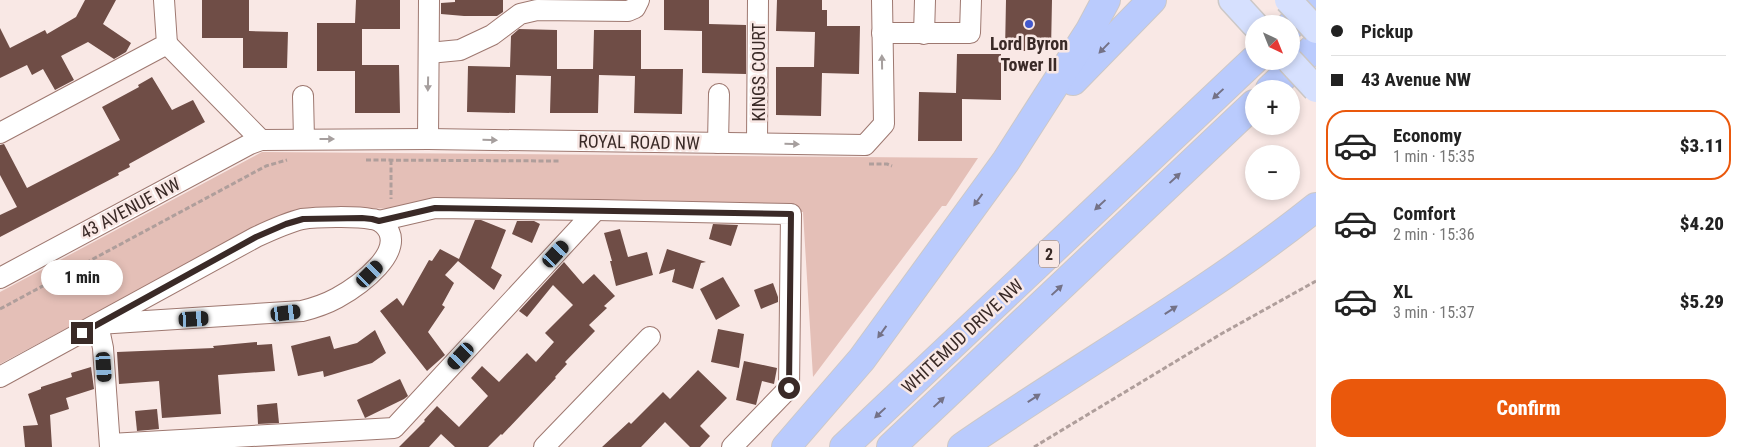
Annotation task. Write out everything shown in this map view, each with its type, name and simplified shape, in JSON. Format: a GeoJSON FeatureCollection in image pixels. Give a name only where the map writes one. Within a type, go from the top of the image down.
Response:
{"type":"FeatureCollection","features":[{"type":"Feature","properties":{"kind":"highway"},"geometry":{"type":"LineString","coordinates":[[1006,161],[1090,30],[1106,0]]}},
{"type":"Feature","properties":{"kind":"highway"},"geometry":{"type":"LineString","coordinates":[[786,447],[862,359],[1006,161],[1070,83],[1152,0]]}},
{"type":"Feature","properties":{"kind":"highway"},"geometry":{"type":"LineString","coordinates":[[1300,16],[1316,1]]}},
{"type":"Feature","properties":{"kind":"highway"},"geometry":{"type":"LineString","coordinates":[[1280,80],[1316,46]]}},
{"type":"Feature","properties":{"kind":"highway","name":"WHITEMUD DRIVE NW"},"geometry":{"type":"LineString","coordinates":[[844,447],[1245,68]]}},
{"type":"Feature","properties":{"kind":"highway","name":"WHITEMUD DRIVE NW"},"geometry":{"type":"LineString","coordinates":[[891,447],[1245,113]]}},
{"type":"Feature","properties":{"kind":"highway"},"geometry":{"type":"LineString","coordinates":[[962,447],[1028,402],[1230,272],[1316,208]]}},
{"type":"Feature","properties":{"kind":"highway"},"geometry":{"type":"LineString","coordinates":[[1230,272],[1316,233]]}},
{"type":"Feature","properties":{"kind":"main road"},"geometry":{"type":"LineString","coordinates":[[1232,0],[1246,15]]}},
{"type":"Feature","properties":{"kind":"main road"},"geometry":{"type":"LineString","coordinates":[[1288,0],[1316,30]]}},
{"type":"Feature","properties":{"kind":"main road"},"geometry":{"type":"LineString","coordinates":[[1298,70],[1316,89]]}},
{"type":"Feature","properties":{"kind":"street"},"geometry":{"type":"LineString","coordinates":[[164,0],[167,44],[261,140]]}},
{"type":"Feature","properties":{"kind":"street"},"geometry":{"type":"LineString","coordinates":[[428,139],[429,0]]}},
{"type":"Feature","properties":{"kind":"street"},"geometry":{"type":"LineString","coordinates":[[429,53],[460,50],[492,35],[520,14],[536,10],[628,11],[635,8],[639,0]]}},
{"type":"Feature","properties":{"kind":"street","name":"KINGS COURT"},"geometry":{"type":"LineString","coordinates":[[757,143],[758,0]]}},
{"type":"Feature","properties":{"kind":"street","name":"ROYAL ROAD NW"},"geometry":{"type":"LineString","coordinates":[[261,140],[428,139],[865,144],[884,124],[882,0]]}},
{"type":"Feature","properties":{"kind":"street"},"geometry":{"type":"LineString","coordinates":[[924,0],[924,34]]}},
{"type":"Feature","properties":{"kind":"street"},"geometry":{"type":"LineString","coordinates":[[882,33],[970,33],[971,0]]}},
{"type":"Feature","properties":{"kind":"street"},"geometry":{"type":"LineString","coordinates":[[0,133],[167,44]]}},
{"type":"Feature","properties":{"kind":"street"},"geometry":{"type":"LineString","coordinates":[[718,142],[719,94]]}},
{"type":"Feature","properties":{"kind":"street"},"geometry":{"type":"LineString","coordinates":[[303,96],[304,139]]}},
{"type":"Feature","properties":{"kind":"street","name":"43 AVENUE NW"},"geometry":{"type":"LineString","coordinates":[[0,278],[250,144],[261,140]]}},
{"type":"Feature","properties":{"kind":"street"},"geometry":{"type":"LineString","coordinates":[[379,221],[435,208],[791,214],[789,388],[732,447]]}},
{"type":"Feature","properties":{"kind":"street"},"geometry":{"type":"LineString","coordinates":[[98,324],[103,348],[110,446],[394,428],[596,210]]}},
{"type":"Feature","properties":{"kind":"street"},"geometry":{"type":"LineString","coordinates":[[0,377],[256,237],[286,224],[303,219],[319,218],[372,219],[379,221],[385,226],[392,238],[390,251],[381,263],[354,288],[322,305],[302,311],[98,324]]}},
{"type":"Feature","properties":{"kind":"street"},"geometry":{"type":"LineString","coordinates":[[544,447],[650,336]]}},
{"type":"Feature","properties":{"kind":"path"},"geometry":{"type":"LineString","coordinates":[[0,309],[266,166],[283,160],[289,160]]}},
{"type":"Feature","properties":{"kind":"path"},"geometry":{"type":"LineString","coordinates":[[363,160],[570,161]]}},
{"type":"Feature","properties":{"kind":"path"},"geometry":{"type":"LineString","coordinates":[[391,160],[392,204]]}},
{"type":"Feature","properties":{"kind":"path"},"geometry":{"type":"LineString","coordinates":[[867,164],[887,164],[892,166]]}},
{"type":"Feature","properties":{"kind":"path"},"geometry":{"type":"LineString","coordinates":[[1034,447],[1221,334],[1316,281]]}},
{"type":"Feature","properties":{"kind":"shaded area"},"geometry":{"type":"Polygon","coordinates":[[[262,152],[978,158],[946,206],[942,206],[813,377],[803,212],[321,208],[219,247],[0,364],[0,292],[262,152]]]}},
{"type":"Feature","properties":{"kind":"building"},"geometry":{"type":"Polygon","coordinates":[[[85,0],[116,0],[103,24],[131,43],[126,52],[114,59],[88,42],[61,56],[74,80],[55,90],[43,69],[32,75],[27,65],[0,78],[0,28],[10,48],[45,30],[47,34],[76,17],[85,0]]]}},
{"type":"Feature","properties":{"kind":"building"},"geometry":{"type":"Polygon","coordinates":[[[202,0],[249,0],[249,31],[288,32],[287,68],[243,68],[243,38],[202,38],[202,0]]]}},
{"type":"Feature","properties":{"kind":"building"},"geometry":{"type":"Polygon","coordinates":[[[356,0],[400,0],[400,29],[362,29],[362,65],[399,65],[400,113],[355,113],[355,71],[317,71],[317,23],[355,23],[356,0]]]}},
{"type":"Feature","properties":{"kind":"building"},"geometry":{"type":"Polygon","coordinates":[[[455,0],[503,0],[503,12],[497,16],[441,14],[441,3],[455,2],[455,0]]]}},
{"type":"Feature","properties":{"kind":"building"},"geometry":{"type":"Polygon","coordinates":[[[664,0],[709,0],[709,24],[746,25],[746,74],[702,73],[702,31],[664,30],[664,0]]]}},
{"type":"Feature","properties":{"kind":"building"},"geometry":{"type":"Polygon","coordinates":[[[777,0],[822,0],[822,10],[827,10],[827,26],[860,26],[859,74],[822,73],[821,116],[776,115],[776,67],[814,67],[815,32],[776,31],[777,0]]]}},
{"type":"Feature","properties":{"kind":"building","name":"Lord Byron Tower II"},"geometry":{"type":"Polygon","coordinates":[[[1006,0],[1052,0],[1051,50],[1005,51],[1006,0]]]}},
{"type":"Feature","properties":{"kind":"building"},"geometry":{"type":"Polygon","coordinates":[[[519,29],[557,30],[557,69],[593,69],[594,30],[641,30],[641,69],[683,69],[682,114],[634,113],[635,76],[599,75],[598,113],[550,113],[551,76],[516,75],[515,113],[467,112],[468,66],[510,67],[511,36],[519,29]]]}},
{"type":"Feature","properties":{"kind":"building"},"geometry":{"type":"Polygon","coordinates":[[[957,54],[1001,54],[1001,100],[962,99],[962,141],[918,141],[919,92],[956,93],[957,54]]]}},
{"type":"Feature","properties":{"kind":"building"},"geometry":{"type":"Polygon","coordinates":[[[152,77],[172,110],[193,100],[205,122],[129,164],[130,167],[118,173],[119,175],[0,237],[0,215],[17,207],[0,175],[0,145],[4,144],[27,188],[120,140],[102,107],[139,87],[138,85],[152,77]]]}},
{"type":"Feature","properties":{"kind":"building"},"geometry":{"type":"Polygon","coordinates":[[[475,220],[481,220],[506,230],[491,268],[502,275],[494,290],[458,261],[445,275],[454,283],[442,305],[445,307],[428,332],[445,355],[427,371],[380,311],[397,298],[403,306],[429,260],[432,261],[440,249],[459,259],[475,220]]]}},
{"type":"Feature","properties":{"kind":"building"},"geometry":{"type":"Polygon","coordinates":[[[517,221],[534,221],[540,224],[532,243],[512,234],[517,221]]]}},
{"type":"Feature","properties":{"kind":"building"},"geometry":{"type":"Polygon","coordinates":[[[713,224],[738,225],[731,246],[709,239],[713,224]]]}},
{"type":"Feature","properties":{"kind":"building"},"geometry":{"type":"Polygon","coordinates":[[[620,229],[628,257],[647,252],[653,275],[616,286],[610,261],[612,261],[604,233],[620,229]]]}},
{"type":"Feature","properties":{"kind":"building"},"geometry":{"type":"Polygon","coordinates":[[[667,249],[706,262],[701,263],[693,289],[672,282],[675,269],[659,274],[667,249]]]}},
{"type":"Feature","properties":{"kind":"building"},"geometry":{"type":"Polygon","coordinates":[[[564,262],[583,284],[594,274],[615,296],[604,306],[607,308],[589,325],[595,331],[565,362],[567,364],[556,378],[502,435],[488,447],[455,447],[441,434],[429,447],[399,447],[437,406],[459,427],[488,396],[471,378],[482,366],[499,382],[527,353],[536,362],[554,342],[545,333],[573,305],[553,285],[527,317],[519,311],[564,262]]]}},
{"type":"Feature","properties":{"kind":"building"},"geometry":{"type":"Polygon","coordinates":[[[723,277],[740,306],[716,320],[700,289],[723,277]]]}},
{"type":"Feature","properties":{"kind":"building"},"geometry":{"type":"Polygon","coordinates":[[[773,283],[778,302],[761,309],[754,290],[773,283]]]}},
{"type":"Feature","properties":{"kind":"building"},"geometry":{"type":"Polygon","coordinates":[[[718,329],[744,334],[739,368],[711,362],[718,329]]]}},
{"type":"Feature","properties":{"kind":"building"},"geometry":{"type":"Polygon","coordinates":[[[375,330],[386,353],[372,363],[324,377],[323,371],[298,376],[291,346],[330,336],[334,349],[357,343],[375,330]]]}},
{"type":"Feature","properties":{"kind":"building"},"geometry":{"type":"Polygon","coordinates":[[[257,342],[257,345],[272,344],[275,371],[218,375],[221,414],[162,418],[159,381],[119,384],[117,352],[214,348],[213,346],[257,342]]]}},
{"type":"Feature","properties":{"kind":"building"},"geometry":{"type":"Polygon","coordinates":[[[744,361],[777,368],[774,384],[762,381],[756,405],[736,400],[744,361]]]}},
{"type":"Feature","properties":{"kind":"building"},"geometry":{"type":"Polygon","coordinates":[[[91,367],[94,389],[66,398],[69,409],[50,415],[52,447],[25,447],[23,426],[38,425],[28,394],[41,389],[41,387],[72,377],[71,373],[91,367]]]}},
{"type":"Feature","properties":{"kind":"building"},"geometry":{"type":"Polygon","coordinates":[[[698,370],[727,398],[700,426],[710,436],[700,447],[690,447],[665,422],[641,447],[602,447],[629,422],[631,424],[663,392],[670,399],[698,370]]]}},
{"type":"Feature","properties":{"kind":"building"},"geometry":{"type":"Polygon","coordinates":[[[400,379],[408,396],[365,418],[357,400],[400,379]]]}},
{"type":"Feature","properties":{"kind":"building"},"geometry":{"type":"Polygon","coordinates":[[[277,403],[279,423],[258,424],[257,405],[277,403]]]}},
{"type":"Feature","properties":{"kind":"building"},"geometry":{"type":"Polygon","coordinates":[[[157,409],[159,429],[137,431],[135,411],[157,409]]]}},
{"type":"Feature","properties":{"kind":"place","name":"Lord Byron Tower II"},"geometry":{"type":"Point","coordinates":[1029,24]}},
{"type":"Feature","properties":{"kind":"route"},"geometry":{"type":"LineString","coordinates":[[82,333],[256,237],[303,219],[362,218],[379,221],[435,208],[791,214],[789,388]]}}]}
